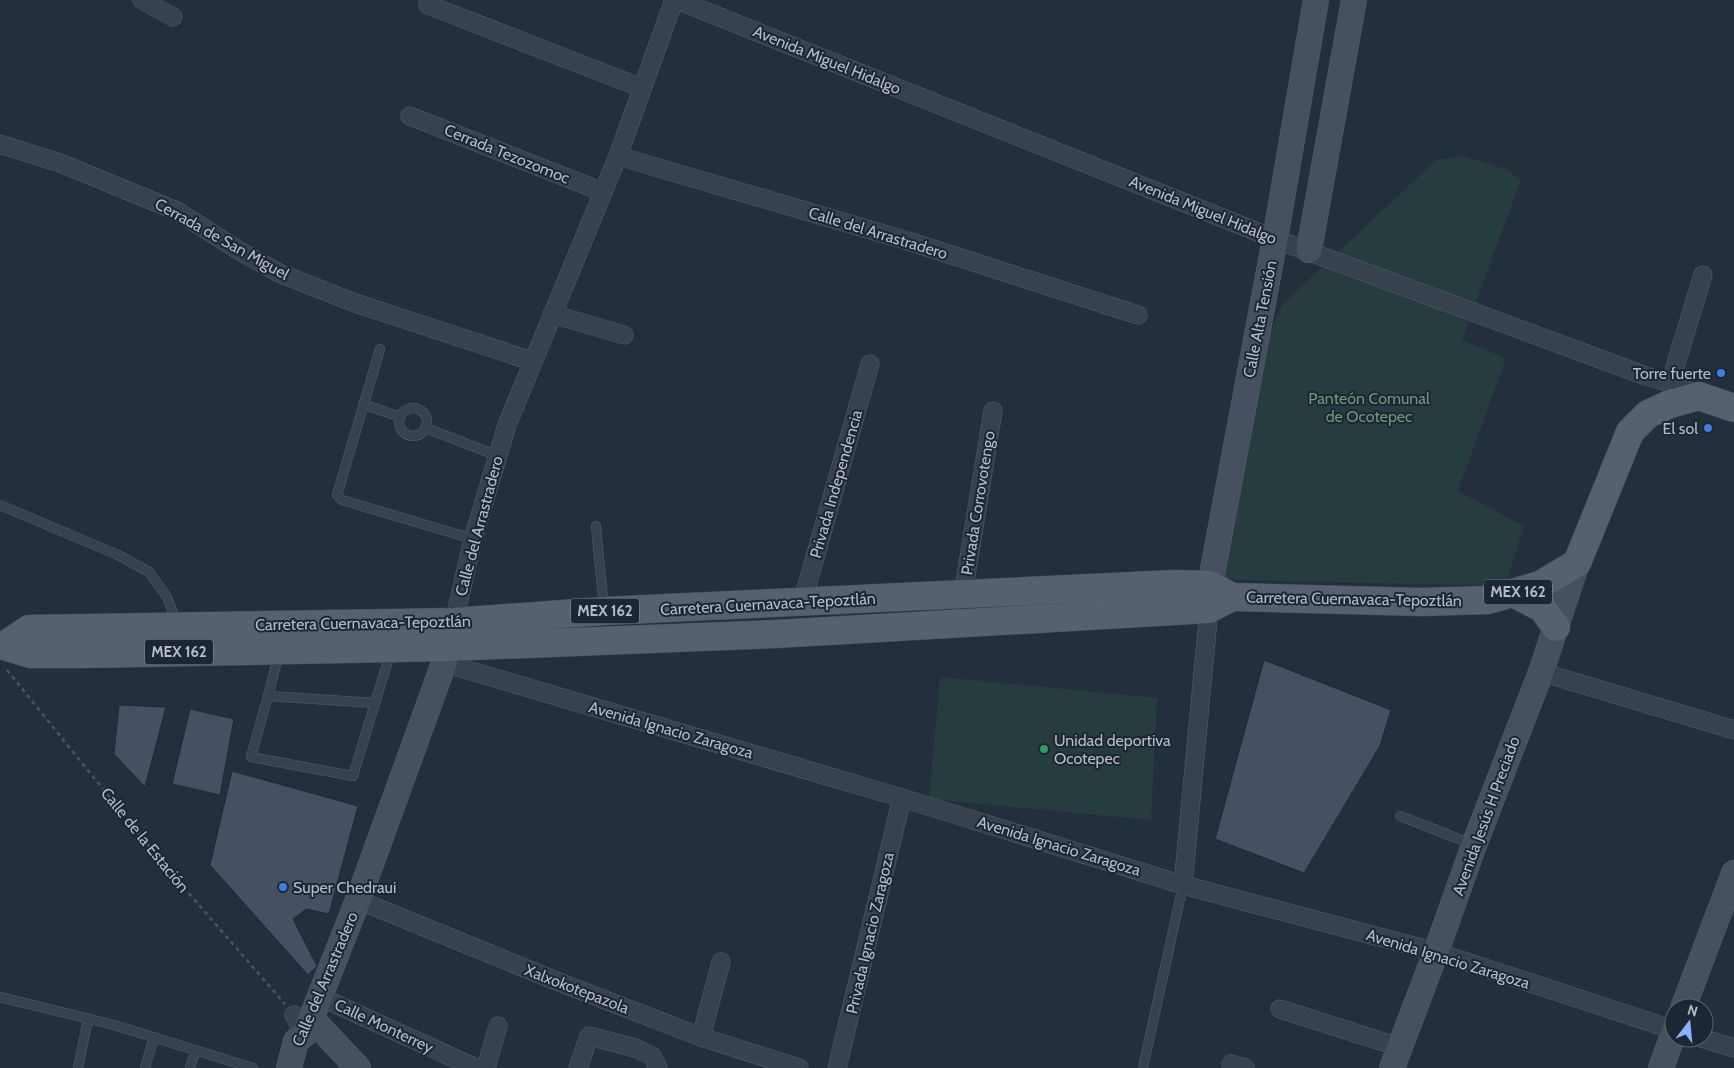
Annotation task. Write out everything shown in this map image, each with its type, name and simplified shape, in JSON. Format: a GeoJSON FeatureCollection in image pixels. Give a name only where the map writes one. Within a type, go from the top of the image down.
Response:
{"type":"FeatureCollection","features":[{"type":"Feature","properties":{"kind":"main road","name":"Avenida Miguel Hidalgo"},"geometry":{"type":"LineString","coordinates":[[1699,396],[1734,408]]}},
{"type":"Feature","properties":{"kind":"main road"},"geometry":{"type":"LineString","coordinates":[[1576,563],[1630,432],[1648,414],[1670,404],[1699,396]]}},
{"type":"Feature","properties":{"kind":"main road","name":"Carretera Cuernavaca-Tepoztlán"},"geometry":{"type":"LineString","coordinates":[[4,653],[29,629],[178,627],[449,644],[604,611],[963,594],[1421,602],[1488,600],[1515,594],[1540,585],[1576,563]]}},
{"type":"Feature","properties":{"kind":"main road"},"geometry":{"type":"LineString","coordinates":[[1515,594],[1542,608],[1556,627]]}},
{"type":"Feature","properties":{"kind":"main road","name":"Carretera Cuernavaca-Tepoztlán"},"geometry":{"type":"LineString","coordinates":[[4,653],[392,648],[449,644],[776,634],[1217,597]]}},
{"type":"Feature","properties":{"kind":"street"},"geometry":{"type":"LineString","coordinates":[[142,0],[174,17]]}},
{"type":"Feature","properties":{"kind":"street","name":"Calle del Arrastradero"},"geometry":{"type":"LineString","coordinates":[[289,1068],[296,1041],[358,900],[449,644],[473,539],[498,456],[532,360],[618,156],[676,0]]}},
{"type":"Feature","properties":{"kind":"street","name":"Avenida Miguel Hidalgo"},"geometry":{"type":"LineString","coordinates":[[676,0],[1275,239],[1670,383],[1699,396]]}},
{"type":"Feature","properties":{"kind":"street","name":"Calle Alta Tensión"},"geometry":{"type":"LineString","coordinates":[[1217,597],[1316,0]]}},
{"type":"Feature","properties":{"kind":"street"},"geometry":{"type":"LineString","coordinates":[[1309,250],[1354,0]]}},
{"type":"Feature","properties":{"kind":"street"},"geometry":{"type":"LineString","coordinates":[[428,5],[642,88]]}},
{"type":"Feature","properties":{"kind":"street"},"geometry":{"type":"LineString","coordinates":[[1305,71],[1336,101]]}},
{"type":"Feature","properties":{"kind":"street","name":"Cerrada Tezozomoc"},"geometry":{"type":"LineString","coordinates":[[410,116],[603,192]]}},
{"type":"Feature","properties":{"kind":"street","name":"Cerrada de San Miguel"},"geometry":{"type":"LineString","coordinates":[[0,144],[60,163],[177,211],[238,250],[279,273],[354,302],[532,360]]}},
{"type":"Feature","properties":{"kind":"street","name":"Calle del Arrastradero"},"geometry":{"type":"LineString","coordinates":[[618,156],[908,241],[1138,315]]}},
{"type":"Feature","properties":{"kind":"street"},"geometry":{"type":"LineString","coordinates":[[1670,383],[1703,275]]}},
{"type":"Feature","properties":{"kind":"street"},"geometry":{"type":"LineString","coordinates":[[552,314],[624,336]]}},
{"type":"Feature","properties":{"kind":"street","name":"Privada Independencia"},"geometry":{"type":"LineString","coordinates":[[802,603],[870,364]]}},
{"type":"Feature","properties":{"kind":"street","name":"Privada Corrovotengo"},"geometry":{"type":"LineString","coordinates":[[963,594],[993,411]]}},
{"type":"Feature","properties":{"kind":"street","name":"Avenida Jesús H Preciado"},"geometry":{"type":"LineString","coordinates":[[1396,1057],[1474,845],[1541,672],[1576,563]]}},
{"type":"Feature","properties":{"kind":"street"},"geometry":{"type":"LineString","coordinates":[[1183,885],[1217,597]]}},
{"type":"Feature","properties":{"kind":"street","name":"Avenida Ignacio Zaragoza"},"geometry":{"type":"LineString","coordinates":[[449,644],[902,798],[1183,885],[1436,952],[1664,1028]]}},
{"type":"Feature","properties":{"kind":"street"},"geometry":{"type":"LineString","coordinates":[[1541,672],[1734,730]]}},
{"type":"Feature","properties":{"kind":"street","name":"Privada Ignacio Zaragoza"},"geometry":{"type":"LineString","coordinates":[[837,1068],[902,798]]}},
{"type":"Feature","properties":{"kind":"street"},"geometry":{"type":"LineString","coordinates":[[1687,998],[1734,873]]}},
{"type":"Feature","properties":{"kind":"street","name":"Xalxokotepazola"},"geometry":{"type":"LineString","coordinates":[[358,900],[569,986],[701,1037],[799,1068]]}},
{"type":"Feature","properties":{"kind":"street"},"geometry":{"type":"LineString","coordinates":[[701,1037],[721,962]]}},
{"type":"Feature","properties":{"kind":"street"},"geometry":{"type":"LineString","coordinates":[[1280,1009],[1396,1057]]}},
{"type":"Feature","properties":{"kind":"street"},"geometry":{"type":"LineString","coordinates":[[308,1016],[335,1068]]}},
{"type":"Feature","properties":{"kind":"street"},"geometry":{"type":"LineString","coordinates":[[308,1016],[358,1068]]}},
{"type":"Feature","properties":{"kind":"street","name":"Calle Monterrey"},"geometry":{"type":"LineString","coordinates":[[308,1016],[476,1068]]}},
{"type":"Feature","properties":{"kind":"street"},"geometry":{"type":"LineString","coordinates":[[486,1068],[498,1026]]}},
{"type":"Feature","properties":{"kind":"street"},"geometry":{"type":"LineString","coordinates":[[578,1068],[589,1036],[644,1052],[652,1056],[658,1068]]}},
{"type":"Feature","properties":{"kind":"street"},"geometry":{"type":"LineString","coordinates":[[1714,1042],[1734,1048]]}},
{"type":"Feature","properties":{"kind":"street"},"geometry":{"type":"LineString","coordinates":[[1661,1068],[1668,1048]]}},
{"type":"Feature","properties":{"kind":"lane"},"geometry":{"type":"LineString","coordinates":[[380,349],[362,404],[337,495],[342,500],[473,539]]}},
{"type":"Feature","properties":{"kind":"lane"},"geometry":{"type":"LineString","coordinates":[[362,404],[400,417]]}},
{"type":"Feature","properties":{"kind":"lane"},"geometry":{"type":"LineString","coordinates":[[409,408],[421,411],[426,416],[426,428],[416,436],[410,436],[400,429],[400,417],[409,408]]}},
{"type":"Feature","properties":{"kind":"lane"},"geometry":{"type":"LineString","coordinates":[[426,428],[498,456]]}},
{"type":"Feature","properties":{"kind":"lane"},"geometry":{"type":"LineString","coordinates":[[0,505],[118,555],[149,572],[168,596],[178,627]]}},
{"type":"Feature","properties":{"kind":"lane"},"geometry":{"type":"LineString","coordinates":[[596,526],[604,611]]}},
{"type":"Feature","properties":{"kind":"lane"},"geometry":{"type":"LineString","coordinates":[[280,650],[251,757],[353,776],[392,648]]}},
{"type":"Feature","properties":{"kind":"lane"},"geometry":{"type":"LineString","coordinates":[[268,696],[375,703]]}},
{"type":"Feature","properties":{"kind":"lane"},"geometry":{"type":"LineString","coordinates":[[1400,816],[1474,845]]}},
{"type":"Feature","properties":{"kind":"lane"},"geometry":{"type":"LineString","coordinates":[[1142,1068],[1183,885]]}},
{"type":"Feature","properties":{"kind":"lane"},"geometry":{"type":"LineString","coordinates":[[0,997],[88,1018],[253,1068]]}},
{"type":"Feature","properties":{"kind":"lane"},"geometry":{"type":"LineString","coordinates":[[78,1068],[88,1018]]}},
{"type":"Feature","properties":{"kind":"lane"},"geometry":{"type":"LineString","coordinates":[[145,1068],[154,1037]]}},
{"type":"Feature","properties":{"kind":"lane"},"geometry":{"type":"LineString","coordinates":[[190,1068],[196,1050]]}},
{"type":"Feature","properties":{"kind":"path","name":"Calle de la Estación"},"geometry":{"type":"LineString","coordinates":[[4,653],[165,866],[308,1016]]}},
{"type":"Feature","properties":{"kind":"green space","name":"Panteón Comunal de Ocotepec"},"geometry":{"type":"Polygon","coordinates":[[[1463,156],[1506,169],[1521,180],[1462,340],[1506,358],[1458,491],[1524,526],[1505,586],[1236,580],[1222,577],[1269,334],[1282,305],[1436,160],[1463,156]]]}},
{"type":"Feature","properties":{"kind":"green space","name":"Unidad deportiva Ocotepec"},"geometry":{"type":"Polygon","coordinates":[[[940,677],[1157,698],[1151,820],[929,799],[940,677]]]}},
{"type":"Feature","properties":{"kind":"building"},"geometry":{"type":"Polygon","coordinates":[[[1264,660],[1391,710],[1380,746],[1304,873],[1215,839],[1264,660]]]}},
{"type":"Feature","properties":{"kind":"building"},"geometry":{"type":"Polygon","coordinates":[[[119,705],[166,707],[145,787],[114,754],[119,705]]]}},
{"type":"Feature","properties":{"kind":"building"},"geometry":{"type":"Polygon","coordinates":[[[190,709],[234,719],[220,795],[172,784],[190,709]]]}},
{"type":"Feature","properties":{"kind":"building","name":"Super Chedraui"},"geometry":{"type":"Polygon","coordinates":[[[232,771],[358,806],[329,914],[306,909],[293,919],[317,966],[308,975],[210,865],[232,771]]]}},
{"type":"Feature","properties":{"kind":"place","name":"Torre fuerte"},"geometry":{"type":"Point","coordinates":[1721,373]}},
{"type":"Feature","properties":{"kind":"place","name":"El sol"},"geometry":{"type":"Point","coordinates":[1708,428]}},
{"type":"Feature","properties":{"kind":"place","name":"Unidad deportiva Ocotepec"},"geometry":{"type":"Point","coordinates":[1044,749]}},
{"type":"Feature","properties":{"kind":"place","name":"Super Chedraui"},"geometry":{"type":"Point","coordinates":[283,887]}}]}
